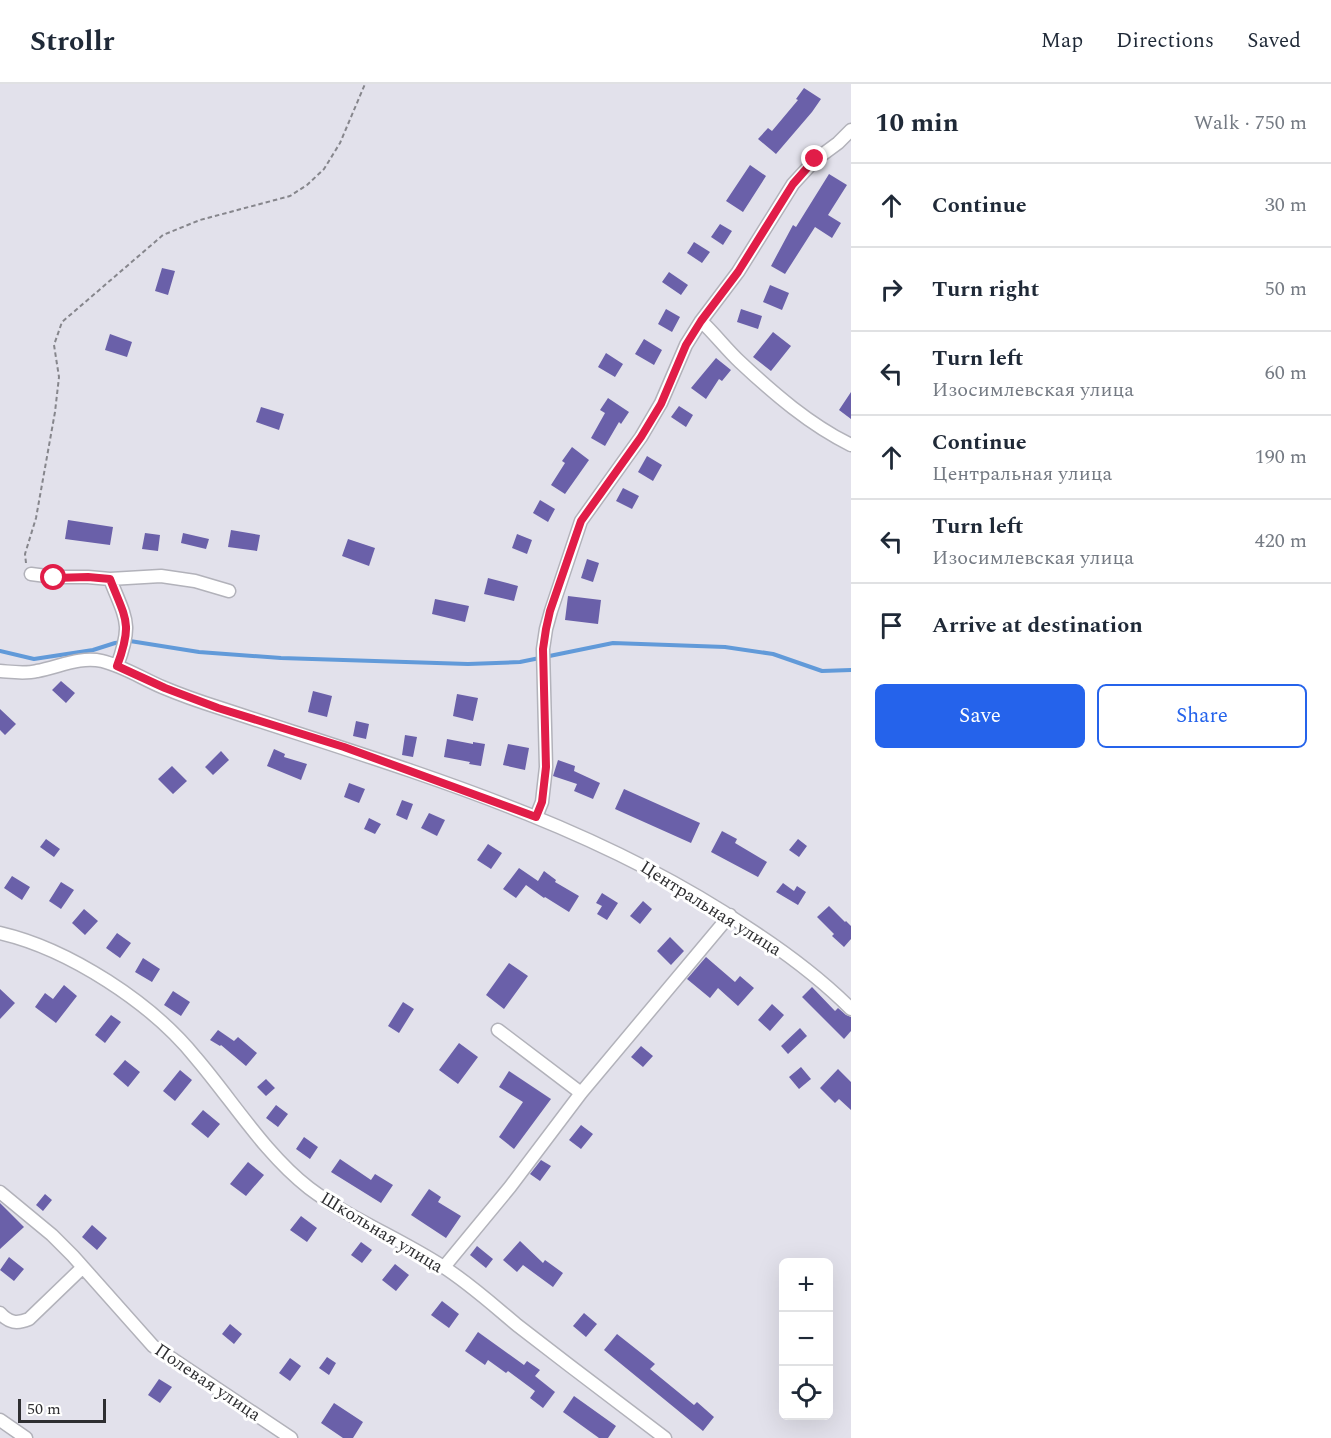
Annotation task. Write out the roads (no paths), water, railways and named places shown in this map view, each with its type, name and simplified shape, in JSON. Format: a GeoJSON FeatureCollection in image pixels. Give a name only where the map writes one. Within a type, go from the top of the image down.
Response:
{"type":"FeatureCollection","features":[{"type":"Feature","properties":{"kind":"street"},"geometry":{"type":"LineString","coordinates":[[536,817],[542,802],[546,767],[543,649],[550,611],[581,521],[641,437],[661,404],[686,345],[738,272],[793,184],[815,159],[838,143],[851,130]]}},
{"type":"Feature","properties":{"kind":"street"},"geometry":{"type":"LineString","coordinates":[[701,321],[738,360],[773,391],[831,435],[851,445]]}},
{"type":"Feature","properties":{"kind":"street"},"geometry":{"type":"LineString","coordinates":[[32,573],[54,578],[110,579],[161,576],[195,581],[229,591]]}},
{"type":"Feature","properties":{"kind":"street"},"geometry":{"type":"LineString","coordinates":[[110,579],[128,628],[117,666]]}},
{"type":"Feature","properties":{"kind":"street","name":"Центральная улица"},"geometry":{"type":"LineString","coordinates":[[0,671],[32,672],[90,659],[103,661],[218,708],[344,747],[536,817],[639,863],[686,888],[730,915],[802,965],[836,993],[851,1009]]}},
{"type":"Feature","properties":{"kind":"street"},"geometry":{"type":"LineString","coordinates":[[444,1267],[510,1187],[581,1093],[730,915]]}},
{"type":"Feature","properties":{"kind":"street","name":"Школьная улица"},"geometry":{"type":"LineString","coordinates":[[0,933],[43,946],[122,990],[157,1016],[197,1058],[235,1108],[279,1159],[308,1187],[340,1209],[444,1267],[665,1438]]}},
{"type":"Feature","properties":{"kind":"street"},"geometry":{"type":"LineString","coordinates":[[498,1030],[581,1093]]}},
{"type":"Feature","properties":{"kind":"street","name":"Полевая улица"},"geometry":{"type":"LineString","coordinates":[[0,1192],[52,1235],[73,1256],[153,1346],[291,1438]]}},
{"type":"Feature","properties":{"kind":"street"},"geometry":{"type":"LineString","coordinates":[[0,1313],[9,1321],[21,1322],[30,1319],[82,1268]]}},
{"type":"Feature","properties":{"kind":"street"},"geometry":{"type":"LineString","coordinates":[[0,1420],[26,1438]]}},
{"type":"Feature","properties":{"kind":"waterway"},"geometry":{"type":"LineString","coordinates":[[0,651],[34,659],[93,650],[130,641],[199,652],[281,658],[468,664],[520,662],[613,643],[725,647],[773,654],[822,671],[851,670]]}}]}
